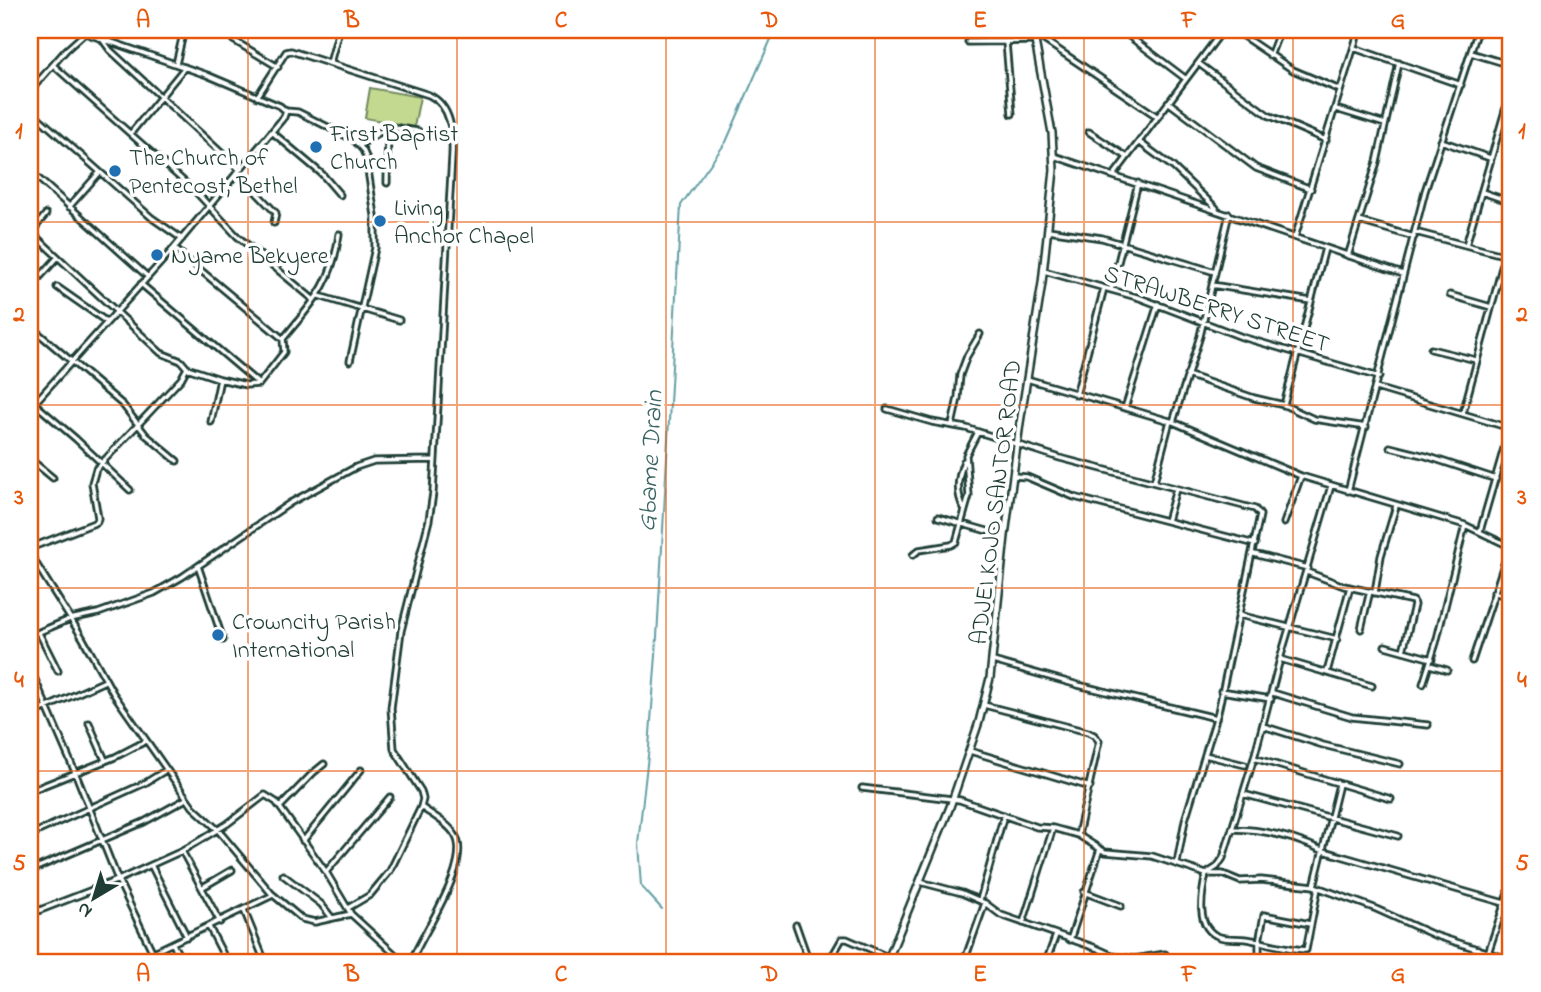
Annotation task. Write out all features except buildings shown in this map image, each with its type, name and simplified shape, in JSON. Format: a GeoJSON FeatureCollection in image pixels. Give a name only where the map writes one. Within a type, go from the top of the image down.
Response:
{"type":"FeatureCollection","features":[{"type":"Feature","properties":{"kind":"street"},"geometry":{"type":"LineString","coordinates":[[176,64],[184,30]]}},
{"type":"Feature","properties":{"kind":"street"},"geometry":{"type":"LineString","coordinates":[[330,63],[339,30]]}},
{"type":"Feature","properties":{"kind":"street"},"geometry":{"type":"LineString","coordinates":[[1121,30],[1186,79]]}},
{"type":"Feature","properties":{"kind":"street"},"geometry":{"type":"LineString","coordinates":[[1208,30],[1218,37]]}},
{"type":"Feature","properties":{"kind":"street"},"geometry":{"type":"LineString","coordinates":[[1114,175],[1223,30]]}},
{"type":"Feature","properties":{"kind":"street"},"geometry":{"type":"LineString","coordinates":[[1234,30],[1293,70],[1340,90]]}},
{"type":"Feature","properties":{"kind":"street"},"geometry":{"type":"LineString","coordinates":[[1270,56],[1280,30]]}},
{"type":"Feature","properties":{"kind":"street"},"geometry":{"type":"LineString","coordinates":[[1295,237],[1359,30]]}},
{"type":"Feature","properties":{"kind":"street"},"geometry":{"type":"LineString","coordinates":[[1348,491],[1441,141],[1478,30]]}},
{"type":"Feature","properties":{"kind":"street"},"geometry":{"type":"LineString","coordinates":[[30,91],[84,31],[231,84],[286,111],[305,116],[360,145],[366,157],[376,239],[350,360]]}},
{"type":"Feature","properties":{"kind":"street"},"geometry":{"type":"LineString","coordinates":[[1034,32],[1158,117]]}},
{"type":"Feature","properties":{"kind":"street","name":"ADJEI KOJO SANTOR ROAD"},"geometry":{"type":"LineString","coordinates":[[888,960],[970,751],[984,705],[993,661],[1017,444],[1044,271],[1054,156],[1034,32]]}},
{"type":"Feature","properties":{"kind":"street"},"geometry":{"type":"LineString","coordinates":[[101,38],[110,50],[239,172],[276,213],[274,223]]}},
{"type":"Feature","properties":{"kind":"street"},"geometry":{"type":"LineString","coordinates":[[233,40],[278,67]]}},
{"type":"Feature","properties":{"kind":"street"},"geometry":{"type":"LineString","coordinates":[[968,42],[1036,41]]}},
{"type":"Feature","properties":{"kind":"street"},"geometry":{"type":"LineString","coordinates":[[1006,42],[1012,114]]}},
{"type":"Feature","properties":{"kind":"street"},"geometry":{"type":"LineString","coordinates":[[1354,48],[1461,85]]}},
{"type":"Feature","properties":{"kind":"street"},"geometry":{"type":"LineString","coordinates":[[257,97],[288,50],[429,95],[442,105],[451,126],[452,156],[435,460],[429,520],[401,631],[391,708],[394,749],[421,791],[423,799],[390,871],[370,895],[348,908]]}},
{"type":"Feature","properties":{"kind":"street"},"geometry":{"type":"LineString","coordinates":[[1471,53],[1511,65]]}},
{"type":"Feature","properties":{"kind":"street"},"geometry":{"type":"LineString","coordinates":[[1198,63],[1268,116],[1326,140]]}},
{"type":"Feature","properties":{"kind":"street"},"geometry":{"type":"LineString","coordinates":[[1348,256],[1379,156],[1399,63]]}},
{"type":"Feature","properties":{"kind":"street"},"geometry":{"type":"LineString","coordinates":[[52,65],[210,206],[237,236],[314,300]]}},
{"type":"Feature","properties":{"kind":"street"},"geometry":{"type":"LineString","coordinates":[[131,133],[185,67]]}},
{"type":"Feature","properties":{"kind":"street"},"geometry":{"type":"LineString","coordinates":[[1466,245],[1511,90]]}},
{"type":"Feature","properties":{"kind":"street"},"geometry":{"type":"LineString","coordinates":[[1168,102],[1256,168],[1311,189]]}},
{"type":"Feature","properties":{"kind":"street"},"geometry":{"type":"LineString","coordinates":[[1336,109],[1385,124]]}},
{"type":"Feature","properties":{"kind":"street"},"geometry":{"type":"LineString","coordinates":[[30,110],[152,218],[182,239]]}},
{"type":"Feature","properties":{"kind":"street"},"geometry":{"type":"LineString","coordinates":[[30,408],[182,239],[272,132],[286,111]]}},
{"type":"Feature","properties":{"kind":"street"},"geometry":{"type":"LineString","coordinates":[[360,145],[388,127],[418,131]]}},
{"type":"Feature","properties":{"kind":"street"},"geometry":{"type":"LineString","coordinates":[[387,183],[388,127]]}},
{"type":"Feature","properties":{"kind":"street"},"geometry":{"type":"LineString","coordinates":[[272,132],[322,174],[340,195]]}},
{"type":"Feature","properties":{"kind":"street"},"geometry":{"type":"LineString","coordinates":[[1089,132],[1127,158]]}},
{"type":"Feature","properties":{"kind":"street"},"geometry":{"type":"LineString","coordinates":[[1441,141],[1490,158]]}},
{"type":"Feature","properties":{"kind":"street"},"geometry":{"type":"LineString","coordinates":[[1139,142],[1173,167],[1218,209]]}},
{"type":"Feature","properties":{"kind":"street"},"geometry":{"type":"LineString","coordinates":[[1054,156],[1218,209],[1404,274]]}},
{"type":"Feature","properties":{"kind":"street"},"geometry":{"type":"LineString","coordinates":[[30,171],[148,277]]}},
{"type":"Feature","properties":{"kind":"street"},"geometry":{"type":"LineString","coordinates":[[68,207],[100,172]]}},
{"type":"Feature","properties":{"kind":"street"},"geometry":{"type":"LineString","coordinates":[[1111,290],[1138,183]]}},
{"type":"Feature","properties":{"kind":"street"},"geometry":{"type":"LineString","coordinates":[[1482,192],[1511,202]]}},
{"type":"Feature","properties":{"kind":"street"},"geometry":{"type":"LineString","coordinates":[[46,214],[30,232],[156,349],[187,368],[246,386],[259,384],[281,358],[285,347],[283,339],[174,248]]}},
{"type":"Feature","properties":{"kind":"street"},"geometry":{"type":"LineString","coordinates":[[1154,482],[1203,322],[1229,214]]}},
{"type":"Feature","properties":{"kind":"street"},"geometry":{"type":"LineString","coordinates":[[1359,221],[1511,257]]}},
{"type":"Feature","properties":{"kind":"street"},"geometry":{"type":"LineString","coordinates":[[1048,230],[1102,238],[1214,272]]}},
{"type":"Feature","properties":{"kind":"street"},"geometry":{"type":"LineString","coordinates":[[283,339],[318,296],[331,273],[339,234]]}},
{"type":"Feature","properties":{"kind":"street"},"geometry":{"type":"LineString","coordinates":[[1284,405],[1326,247]]}},
{"type":"Feature","properties":{"kind":"street"},"geometry":{"type":"LineString","coordinates":[[1463,413],[1505,256]]}},
{"type":"Feature","properties":{"kind":"street"},"geometry":{"type":"LineString","coordinates":[[30,288],[58,257]]}},
{"type":"Feature","properties":{"kind":"street","name":"STRAWBERRY STREET"},"geometry":{"type":"LineString","coordinates":[[1044,271],[1158,304],[1297,355],[1379,377]]}},
{"type":"Feature","properties":{"kind":"street"},"geometry":{"type":"LineString","coordinates":[[141,284],[259,384]]}},
{"type":"Feature","properties":{"kind":"street"},"geometry":{"type":"LineString","coordinates":[[1212,285],[1311,301]]}},
{"type":"Feature","properties":{"kind":"street"},"geometry":{"type":"LineString","coordinates":[[57,287],[107,322]]}},
{"type":"Feature","properties":{"kind":"street"},"geometry":{"type":"LineString","coordinates":[[1076,395],[1104,288]]}},
{"type":"Feature","properties":{"kind":"street"},"geometry":{"type":"LineString","coordinates":[[1450,295],[1491,307]]}},
{"type":"Feature","properties":{"kind":"street"},"geometry":{"type":"LineString","coordinates":[[318,296],[399,320]]}},
{"type":"Feature","properties":{"kind":"street"},"geometry":{"type":"LineString","coordinates":[[1125,408],[1158,304]]}},
{"type":"Feature","properties":{"kind":"street"},"geometry":{"type":"LineString","coordinates":[[30,326],[123,405],[153,441],[177,461]]}},
{"type":"Feature","properties":{"kind":"street"},"geometry":{"type":"LineString","coordinates":[[952,425],[960,375],[980,334]]}},
{"type":"Feature","properties":{"kind":"street"},"geometry":{"type":"LineString","coordinates":[[1431,349],[1476,360]]}},
{"type":"Feature","properties":{"kind":"street"},"geometry":{"type":"LineString","coordinates":[[30,548],[97,522],[92,476],[101,462],[181,379],[187,368]]}},
{"type":"Feature","properties":{"kind":"street"},"geometry":{"type":"LineString","coordinates":[[1187,374],[1254,398],[1284,405],[1326,422],[1366,427]]}},
{"type":"Feature","properties":{"kind":"street"},"geometry":{"type":"LineString","coordinates":[[211,422],[220,379]]}},
{"type":"Feature","properties":{"kind":"street"},"geometry":{"type":"LineString","coordinates":[[1027,379],[1171,422],[1301,476],[1465,525],[1511,546],[1472,661]]}},
{"type":"Feature","properties":{"kind":"street"},"geometry":{"type":"LineString","coordinates":[[1376,388],[1511,426],[1480,531]]}},
{"type":"Feature","properties":{"kind":"street"},"geometry":{"type":"LineString","coordinates":[[34,404],[130,490]]}},
{"type":"Feature","properties":{"kind":"street"},"geometry":{"type":"LineString","coordinates":[[887,409],[1255,509],[1261,519],[1254,554],[1216,718],[1185,820],[1177,863]]}},
{"type":"Feature","properties":{"kind":"street"},"geometry":{"type":"LineString","coordinates":[[964,509],[957,492],[959,474],[978,432]]}},
{"type":"Feature","properties":{"kind":"street"},"geometry":{"type":"LineString","coordinates":[[1390,447],[1496,479]]}},
{"type":"Feature","properties":{"kind":"street"},"geometry":{"type":"LineString","coordinates":[[30,459],[53,478]]}},
{"type":"Feature","properties":{"kind":"street"},"geometry":{"type":"LineString","coordinates":[[30,636],[70,619],[154,593],[290,503],[356,467],[374,461],[435,460]]}},
{"type":"Feature","properties":{"kind":"street"},"geometry":{"type":"LineString","coordinates":[[913,555],[919,550],[954,545],[969,496],[965,460]]}},
{"type":"Feature","properties":{"kind":"street"},"geometry":{"type":"LineString","coordinates":[[1014,476],[1027,477],[1074,497],[1255,544]]}},
{"type":"Feature","properties":{"kind":"street"},"geometry":{"type":"LineString","coordinates":[[1284,523],[1301,476]]}},
{"type":"Feature","properties":{"kind":"street"},"geometry":{"type":"LineString","coordinates":[[1331,486],[1223,858],[1217,867],[1206,874],[1201,896],[1202,913],[1203,920],[1212,932],[1221,937],[1306,950],[1316,887],[1339,784]]}},
{"type":"Feature","properties":{"kind":"street"},"geometry":{"type":"LineString","coordinates":[[1167,521],[1176,488]]}},
{"type":"Feature","properties":{"kind":"street"},"geometry":{"type":"LineString","coordinates":[[1361,629],[1396,505]]}},
{"type":"Feature","properties":{"kind":"street"},"geometry":{"type":"LineString","coordinates":[[938,517],[1005,536]]}},
{"type":"Feature","properties":{"kind":"street"},"geometry":{"type":"LineString","coordinates":[[1423,684],[1432,659],[1465,525]]}},
{"type":"Feature","properties":{"kind":"street"},"geometry":{"type":"LineString","coordinates":[[30,554],[105,681],[187,799],[218,830],[273,895],[302,919],[315,922],[351,914]]}},
{"type":"Feature","properties":{"kind":"street"},"geometry":{"type":"LineString","coordinates":[[1254,554],[1308,570],[1350,587],[1414,603],[1404,651]]}},
{"type":"Feature","properties":{"kind":"street"},"geometry":{"type":"LineString","coordinates":[[198,566],[223,640]]}},
{"type":"Feature","properties":{"kind":"street"},"geometry":{"type":"LineString","coordinates":[[1327,672],[1350,587]]}},
{"type":"Feature","properties":{"kind":"street"},"geometry":{"type":"LineString","coordinates":[[1494,592],[1511,598]]}},
{"type":"Feature","properties":{"kind":"street"},"geometry":{"type":"LineString","coordinates":[[1239,615],[1337,639]]}},
{"type":"Feature","properties":{"kind":"street"},"geometry":{"type":"LineString","coordinates":[[40,632],[58,671]]}},
{"type":"Feature","properties":{"kind":"street"},"geometry":{"type":"LineString","coordinates":[[1385,646],[1432,659]]}},
{"type":"Feature","properties":{"kind":"street"},"geometry":{"type":"LineString","coordinates":[[1280,659],[1371,686]]}},
{"type":"Feature","properties":{"kind":"street"},"geometry":{"type":"LineString","coordinates":[[993,661],[1216,718]]}},
{"type":"Feature","properties":{"kind":"street"},"geometry":{"type":"LineString","coordinates":[[1430,665],[1447,670]]}},
{"type":"Feature","properties":{"kind":"street"},"geometry":{"type":"LineString","coordinates":[[30,668],[118,880],[153,953]]}},
{"type":"Feature","properties":{"kind":"street"},"geometry":{"type":"LineString","coordinates":[[30,715],[105,681]]}},
{"type":"Feature","properties":{"kind":"street"},"geometry":{"type":"LineString","coordinates":[[1221,691],[1271,699]]}},
{"type":"Feature","properties":{"kind":"street"},"geometry":{"type":"LineString","coordinates":[[1273,693],[1352,717],[1428,725]]}},
{"type":"Feature","properties":{"kind":"street"},"geometry":{"type":"LineString","coordinates":[[984,705],[1094,735],[1099,741],[1078,835]]}},
{"type":"Feature","properties":{"kind":"street"},"geometry":{"type":"LineString","coordinates":[[89,723],[105,760]]}},
{"type":"Feature","properties":{"kind":"street"},"geometry":{"type":"LineString","coordinates":[[1263,726],[1323,745],[1400,764]]}},
{"type":"Feature","properties":{"kind":"street"},"geometry":{"type":"LineString","coordinates":[[30,791],[146,741]]}},
{"type":"Feature","properties":{"kind":"street"},"geometry":{"type":"LineString","coordinates":[[970,751],[1090,786]]}},
{"type":"Feature","properties":{"kind":"street"},"geometry":{"type":"LineString","coordinates":[[1205,755],[1245,765]]}},
{"type":"Feature","properties":{"kind":"street"},"geometry":{"type":"LineString","coordinates":[[1254,758],[1391,799]]}},
{"type":"Feature","properties":{"kind":"street"},"geometry":{"type":"LineString","coordinates":[[280,807],[324,764]]}},
{"type":"Feature","properties":{"kind":"street"},"geometry":{"type":"LineString","coordinates":[[30,835],[145,783],[166,769]]}},
{"type":"Feature","properties":{"kind":"street"},"geometry":{"type":"LineString","coordinates":[[303,841],[361,770]]}},
{"type":"Feature","properties":{"kind":"street"},"geometry":{"type":"LineString","coordinates":[[862,788],[953,799],[1037,827],[1078,835],[1100,849],[1152,856],[1206,874],[1223,874],[1240,881],[1261,880],[1316,887],[1374,908],[1404,923],[1511,960]]}},
{"type":"Feature","properties":{"kind":"street"},"geometry":{"type":"LineString","coordinates":[[1243,794],[1398,836]]}},
{"type":"Feature","properties":{"kind":"street"},"geometry":{"type":"LineString","coordinates":[[30,914],[118,880],[182,851],[218,830],[265,795],[280,807],[327,873],[351,914],[399,958],[410,961],[456,869],[459,851],[455,835],[421,807]]}},
{"type":"Feature","properties":{"kind":"street"},"geometry":{"type":"LineString","coordinates":[[327,873],[390,797]]}},
{"type":"Feature","properties":{"kind":"street"},"geometry":{"type":"LineString","coordinates":[[30,866],[37,868],[144,822],[187,799]]}},
{"type":"Feature","properties":{"kind":"street"},"geometry":{"type":"LineString","coordinates":[[980,900],[1004,815]]}},
{"type":"Feature","properties":{"kind":"street"},"geometry":{"type":"LineString","coordinates":[[1023,923],[1053,828]]}},
{"type":"Feature","properties":{"kind":"street"},"geometry":{"type":"LineString","coordinates":[[1232,829],[1256,829],[1511,905]]}},
{"type":"Feature","properties":{"kind":"street"},"geometry":{"type":"LineString","coordinates":[[1070,940],[1100,849]]}},
{"type":"Feature","properties":{"kind":"street"},"geometry":{"type":"LineString","coordinates":[[182,851],[220,922]]}},
{"type":"Feature","properties":{"kind":"street"},"geometry":{"type":"LineString","coordinates":[[151,866],[187,937]]}},
{"type":"Feature","properties":{"kind":"street"},"geometry":{"type":"LineString","coordinates":[[203,887],[232,870]]}},
{"type":"Feature","properties":{"kind":"street"},"geometry":{"type":"LineString","coordinates":[[283,875],[321,904],[332,918]]}},
{"type":"Feature","properties":{"kind":"street"},"geometry":{"type":"LineString","coordinates":[[920,882],[980,900],[1001,915],[1096,948],[1115,960],[1165,954]]}},
{"type":"Feature","properties":{"kind":"street"},"geometry":{"type":"LineString","coordinates":[[1488,953],[1511,884]]}},
{"type":"Feature","properties":{"kind":"street"},"geometry":{"type":"LineString","coordinates":[[1084,892],[1121,906]]}},
{"type":"Feature","properties":{"kind":"street"},"geometry":{"type":"LineString","coordinates":[[133,962],[273,895]]}},
{"type":"Feature","properties":{"kind":"street"},"geometry":{"type":"LineString","coordinates":[[973,962],[964,961],[985,903]]}},
{"type":"Feature","properties":{"kind":"street"},"geometry":{"type":"LineString","coordinates":[[244,910],[265,962]]}},
{"type":"Feature","properties":{"kind":"street"},"geometry":{"type":"LineString","coordinates":[[1259,962],[1259,942],[1264,915],[1310,924]]}},
{"type":"Feature","properties":{"kind":"street"},"geometry":{"type":"LineString","coordinates":[[796,925],[809,962]]}},
{"type":"Feature","properties":{"kind":"street"},"geometry":{"type":"LineString","coordinates":[[209,927],[227,962]]}},
{"type":"Feature","properties":{"kind":"street"},"geometry":{"type":"LineString","coordinates":[[1046,962],[1056,935]]}},
{"type":"Feature","properties":{"kind":"street"},"geometry":{"type":"LineString","coordinates":[[825,962],[842,939],[888,960]]}},
{"type":"Feature","properties":{"kind":"street"},"geometry":{"type":"LineString","coordinates":[[173,944],[183,962]]}},
{"type":"Feature","properties":{"kind":"street"},"geometry":{"type":"LineString","coordinates":[[1475,962],[1478,949]]}},
{"type":"Feature","properties":{"kind":"green space"},"geometry":{"type":"Polygon","coordinates":[[[370,88],[420,97],[414,127],[365,118],[370,88]]]}},
{"type":"Feature","properties":{"kind":"waterway","name":"Gbame Drain"},"geometry":{"type":"LineString","coordinates":[[662,909],[641,886],[638,843],[656,655],[681,205],[726,142],[775,30]]}},
{"type":"Feature","properties":{"kind":"place","name":"First Baptist Church"},"geometry":{"type":"Point","coordinates":[316,147]}},
{"type":"Feature","properties":{"kind":"place","name":"The Church of Pentecost, Bethel"},"geometry":{"type":"Point","coordinates":[115,171]}},
{"type":"Feature","properties":{"kind":"place","name":"Living Anchor Chapel"},"geometry":{"type":"Point","coordinates":[380,221]}},
{"type":"Feature","properties":{"kind":"place","name":"Nyame Bekyere"},"geometry":{"type":"Point","coordinates":[157,255]}},
{"type":"Feature","properties":{"kind":"place","name":"Crowncity Parish International"},"geometry":{"type":"Point","coordinates":[218,635]}}]}
